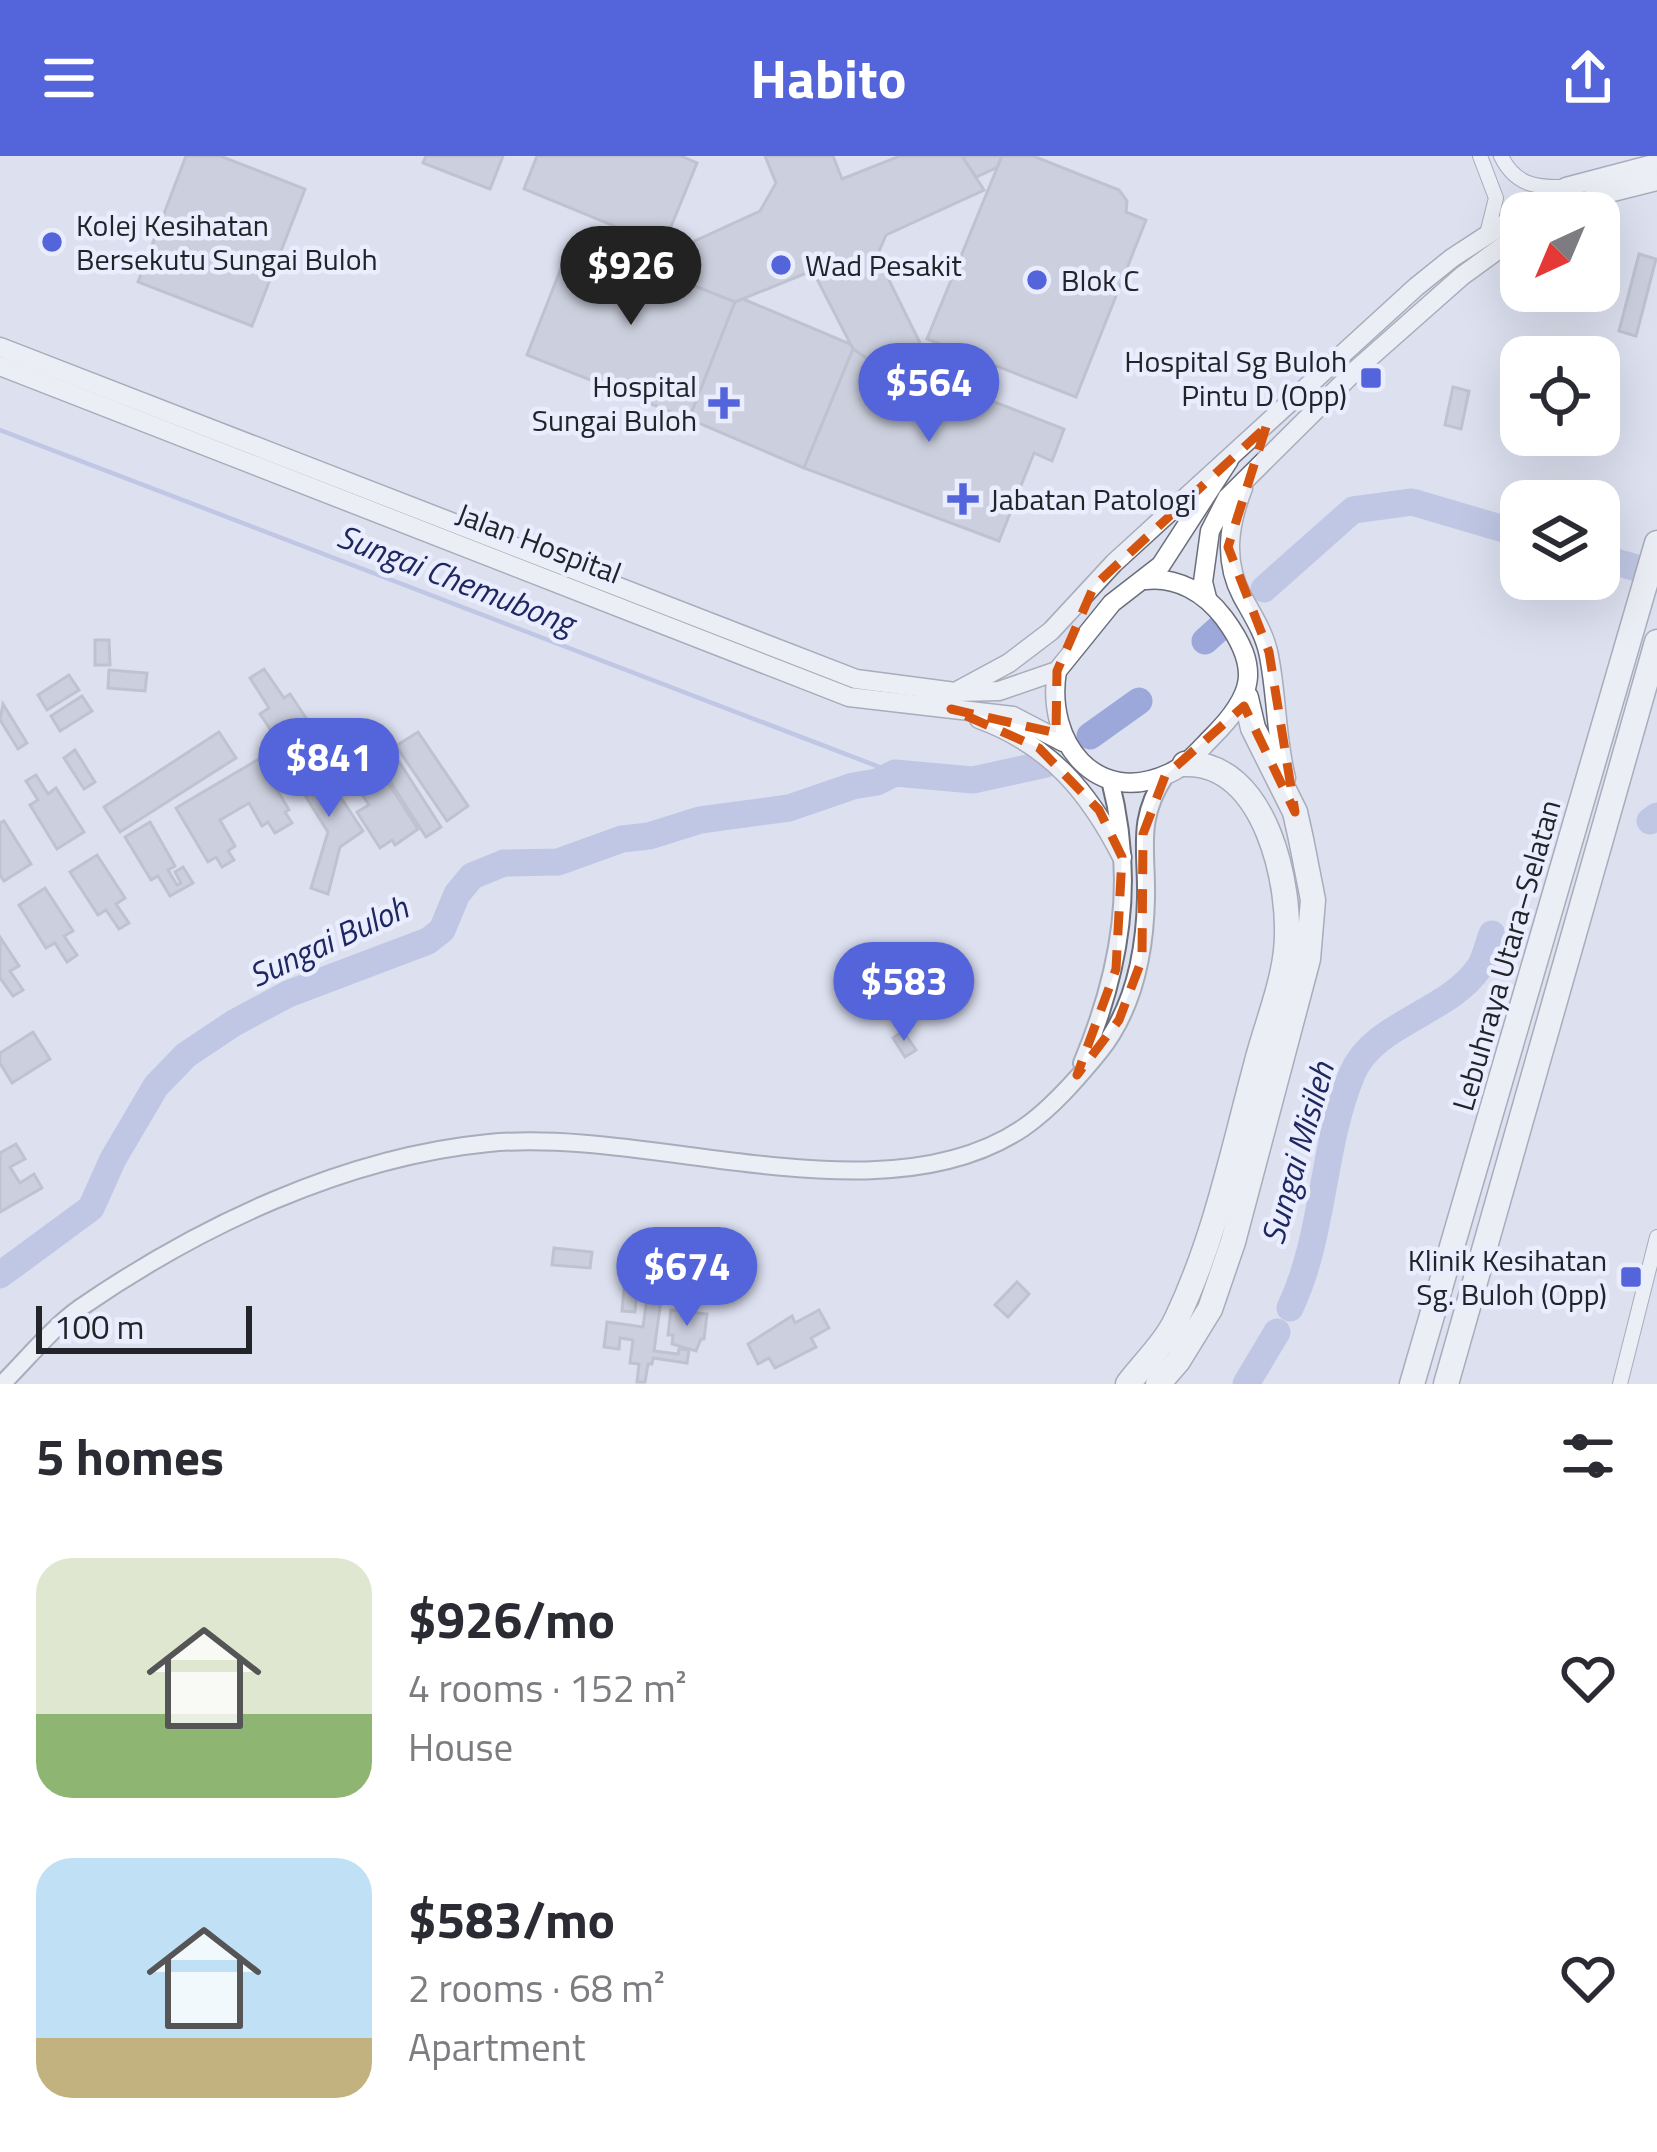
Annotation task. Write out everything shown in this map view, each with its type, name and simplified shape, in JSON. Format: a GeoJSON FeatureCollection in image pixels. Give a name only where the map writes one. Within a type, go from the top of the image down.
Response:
{"type":"FeatureCollection","features":[{"type":"Feature","properties":{"kind":"highway","name":"Lebuhraya Utara–Selatan"},"geometry":{"type":"LineString","coordinates":[[1408,1384],[1657,543]]}},
{"type":"Feature","properties":{"kind":"highway","name":"Lebuhraya Utara–Selatan"},"geometry":{"type":"LineString","coordinates":[[1446,1384],[1656,644]]}},
{"type":"Feature","properties":{"kind":"highway"},"geometry":{"type":"LineString","coordinates":[[1158,1384],[1210,1309],[1307,959],[1313,900],[1295,812],[1264,754],[1246,698]]}},
{"type":"Feature","properties":{"kind":"highway"},"geometry":{"type":"LineString","coordinates":[[1128,1384],[1175,1323],[1208,1246],[1286,950],[1277,865],[1254,801],[1225,772],[1207,764],[1175,770]]}},
{"type":"Feature","properties":{"kind":"main road"},"geometry":{"type":"LineString","coordinates":[[1557,192],[1657,163]]}},
{"type":"Feature","properties":{"kind":"main road"},"geometry":{"type":"LineString","coordinates":[[1614,192],[1657,182]]}},
{"type":"Feature","properties":{"kind":"main road"},"geometry":{"type":"LineString","coordinates":[[1123,857],[1099,810],[1039,748],[953,701],[1051,631],[1416,287],[1500,226]]}},
{"type":"Feature","properties":{"kind":"main road"},"geometry":{"type":"LineString","coordinates":[[1207,598],[1203,582],[1210,531],[1227,498],[1358,368],[1500,249]]}},
{"type":"Feature","properties":{"kind":"main road","name":"Jalan Hospital"},"geometry":{"type":"LineString","coordinates":[[0,347],[856,679],[1013,716],[1063,742]]}},
{"type":"Feature","properties":{"kind":"main road","name":"Jalan Hospital"},"geometry":{"type":"LineString","coordinates":[[0,366],[849,697],[953,701],[1057,671]]}},
{"type":"Feature","properties":{"kind":"main road"},"geometry":{"type":"LineString","coordinates":[[1145,580],[1180,583],[1207,598],[1238,638],[1250,676],[1246,698],[1175,770],[1110,780],[1085,766],[1063,742],[1055,714],[1057,671],[1112,603],[1145,580],[1175,547],[1229,460]]}},
{"type":"Feature","properties":{"kind":"main road"},"geometry":{"type":"LineString","coordinates":[[1246,477],[1228,547],[1239,590],[1269,652],[1280,748],[1295,812]]}},
{"type":"Feature","properties":{"kind":"main road"},"geometry":{"type":"LineString","coordinates":[[1071,650],[1073,632],[1094,586]]}},
{"type":"Feature","properties":{"kind":"street"},"geometry":{"type":"LineString","coordinates":[[1480,156],[1496,198],[1487,234]]}},
{"type":"Feature","properties":{"kind":"street"},"geometry":{"type":"LineString","coordinates":[[1501,156],[1520,181],[1538,188],[1566,187]]}},
{"type":"Feature","properties":{"kind":"street"},"geometry":{"type":"LineString","coordinates":[[2,1384],[77,1310],[183,1246],[361,1168],[425,1152],[567,1140],[806,1168],[900,1172],[981,1150],[1020,1130],[1047,1109],[1102,1049],[1119,1020],[1142,959],[1143,833],[1152,797],[1175,770]]}},
{"type":"Feature","properties":{"kind":"street"},"geometry":{"type":"LineString","coordinates":[[1077,1076],[1116,969],[1123,857],[1110,780]]}},
{"type":"Feature","properties":{"kind":"street"},"geometry":{"type":"LineString","coordinates":[[1620,1384],[1657,1237]]}},
{"type":"Feature","properties":{"kind":"highlighted area"},"geometry":{"type":"Polygon","coordinates":[[[1266,427],[1228,547],[1269,652],[1295,812],[1244,706],[1165,776],[1143,834],[1142,959],[1119,1020],[1077,1075],[1116,969],[1122,857],[1099,810],[1039,748],[951,709],[1056,733],[1057,671],[1094,586],[1266,427]]]}},
{"type":"Feature","properties":{"kind":"building"},"geometry":{"type":"Polygon","coordinates":[[[186,156],[220,156],[305,189],[252,326],[138,282],[186,156]]]}},
{"type":"Feature","properties":{"kind":"building"},"geometry":{"type":"Polygon","coordinates":[[[426,156],[503,156],[490,189],[423,163],[426,156]]]}},
{"type":"Feature","properties":{"kind":"building"},"geometry":{"type":"Polygon","coordinates":[[[537,156],[681,156],[697,163],[663,246],[524,189],[537,156]]]}},
{"type":"Feature","properties":{"kind":"building","name":"Wad Pesakit"},"geometry":{"type":"Polygon","coordinates":[[[765,156],[833,156],[842,179],[900,156],[962,156],[984,190],[886,235],[877,256],[924,351],[883,369],[853,349],[816,277],[804,274],[735,302],[690,284],[673,251],[760,211],[776,183],[765,156]]]}},
{"type":"Feature","properties":{"kind":"building"},"geometry":{"type":"Polygon","coordinates":[[[962,156],[1002,156],[998,167],[976,177],[962,156]]]}},
{"type":"Feature","properties":{"kind":"building","name":"Blok C"},"geometry":{"type":"Polygon","coordinates":[[[1002,156],[1033,156],[1119,190],[1127,201],[1126,212],[1146,220],[1076,397],[927,339],[1002,156]]]}},
{"type":"Feature","properties":{"kind":"building"},"geometry":{"type":"Polygon","coordinates":[[[573,238],[735,302],[689,419],[527,355],[573,238]]]}},
{"type":"Feature","properties":{"kind":"building"},"geometry":{"type":"Polygon","coordinates":[[[1639,254],[1656,259],[1636,336],[1619,331],[1639,254]]]}},
{"type":"Feature","properties":{"kind":"building"},"geometry":{"type":"Polygon","coordinates":[[[743,299],[853,349],[804,468],[689,419],[735,302],[743,299]]]}},
{"type":"Feature","properties":{"kind":"building"},"geometry":{"type":"Polygon","coordinates":[[[853,349],[883,369],[896,364],[1064,429],[1052,461],[1034,453],[999,541],[804,468],[853,349]]]}},
{"type":"Feature","properties":{"kind":"building"},"geometry":{"type":"Polygon","coordinates":[[[1453,387],[1469,391],[1461,429],[1445,425],[1453,387]]]}},
{"type":"Feature","properties":{"kind":"building"},"geometry":{"type":"Polygon","coordinates":[[[95,640],[109,640],[110,665],[95,665],[95,640]]]}},
{"type":"Feature","properties":{"kind":"building"},"geometry":{"type":"Polygon","coordinates":[[[264,669],[284,698],[290,694],[324,745],[294,765],[260,714],[269,708],[250,678],[264,669]]]}},
{"type":"Feature","properties":{"kind":"building"},"geometry":{"type":"Polygon","coordinates":[[[109,670],[147,673],[145,691],[108,688],[109,670]]]}},
{"type":"Feature","properties":{"kind":"building"},"geometry":{"type":"Polygon","coordinates":[[[69,675],[79,690],[47,710],[38,695],[69,675]]]}},
{"type":"Feature","properties":{"kind":"building"},"geometry":{"type":"Polygon","coordinates":[[[82,696],[92,711],[60,731],[51,716],[82,696]]]}},
{"type":"Feature","properties":{"kind":"building"},"geometry":{"type":"Polygon","coordinates":[[[3,704],[27,743],[18,749],[0,720],[3,704]]]}},
{"type":"Feature","properties":{"kind":"building"},"geometry":{"type":"Polygon","coordinates":[[[219,732],[236,758],[120,832],[104,807],[219,732]]]}},
{"type":"Feature","properties":{"kind":"building"},"geometry":{"type":"Polygon","coordinates":[[[418,732],[468,806],[447,821],[396,746],[418,732]]]}},
{"type":"Feature","properties":{"kind":"building"},"geometry":{"type":"Polygon","coordinates":[[[385,740],[441,827],[426,837],[370,750],[385,740]]]}},
{"type":"Feature","properties":{"kind":"building"},"geometry":{"type":"Polygon","coordinates":[[[75,750],[95,782],[84,789],[64,758],[75,750]]]}},
{"type":"Feature","properties":{"kind":"building"},"geometry":{"type":"Polygon","coordinates":[[[367,750],[418,829],[395,845],[392,840],[380,848],[357,812],[369,805],[363,796],[369,793],[349,762],[367,750]]]}},
{"type":"Feature","properties":{"kind":"building"},"geometry":{"type":"Polygon","coordinates":[[[332,757],[339,767],[326,775],[363,831],[340,847],[328,894],[311,888],[328,832],[296,781],[332,757]]]}},
{"type":"Feature","properties":{"kind":"building"},"geometry":{"type":"Polygon","coordinates":[[[259,759],[292,823],[275,833],[268,822],[262,826],[249,803],[220,820],[235,846],[228,851],[234,860],[222,867],[216,857],[208,862],[176,808],[259,759]]]}},
{"type":"Feature","properties":{"kind":"building"},"geometry":{"type":"Polygon","coordinates":[[[36,775],[48,794],[56,788],[84,832],[57,849],[30,805],[38,800],[26,781],[36,775]]]}},
{"type":"Feature","properties":{"kind":"building"},"geometry":{"type":"Polygon","coordinates":[[[4,821],[31,864],[4,881],[0,823],[4,821]]]}},
{"type":"Feature","properties":{"kind":"building"},"geometry":{"type":"Polygon","coordinates":[[[150,822],[175,866],[168,870],[177,885],[181,883],[175,872],[183,867],[193,883],[170,896],[158,876],[151,880],[125,837],[150,822]]]}},
{"type":"Feature","properties":{"kind":"building"},"geometry":{"type":"Polygon","coordinates":[[[97,855],[125,898],[116,904],[129,923],[119,929],[106,910],[98,915],[70,872],[97,855]]]}},
{"type":"Feature","properties":{"kind":"building"},"geometry":{"type":"Polygon","coordinates":[[[45,888],[73,931],[64,936],[77,955],[67,962],[55,943],[46,948],[19,905],[45,888]]]}},
{"type":"Feature","properties":{"kind":"building"},"geometry":{"type":"Polygon","coordinates":[[[0,937],[19,966],[10,971],[23,990],[13,996],[0,978],[0,937]]]}},
{"type":"Feature","properties":{"kind":"building"},"geometry":{"type":"Polygon","coordinates":[[[903,1031],[916,1050],[905,1057],[893,1038],[903,1031]]]}},
{"type":"Feature","properties":{"kind":"building"},"geometry":{"type":"Polygon","coordinates":[[[33,1032],[50,1059],[12,1083],[0,1063],[0,1053],[33,1032]]]}},
{"type":"Feature","properties":{"kind":"building"},"geometry":{"type":"Polygon","coordinates":[[[16,1144],[25,1159],[10,1167],[20,1183],[34,1174],[42,1188],[0,1212],[0,1153],[16,1144]]]}},
{"type":"Feature","properties":{"kind":"building"},"geometry":{"type":"Polygon","coordinates":[[[554,1248],[592,1252],[590,1268],[552,1265],[554,1248]]]}},
{"type":"Feature","properties":{"kind":"building"},"geometry":{"type":"Polygon","coordinates":[[[625,1277],[638,1278],[635,1312],[622,1311],[625,1277]]]}},
{"type":"Feature","properties":{"kind":"building"},"geometry":{"type":"Polygon","coordinates":[[[1017,1282],[1029,1294],[1008,1317],[995,1305],[1017,1282]]]}},
{"type":"Feature","properties":{"kind":"building"},"geometry":{"type":"Polygon","coordinates":[[[647,1298],[661,1300],[654,1351],[678,1354],[679,1349],[689,1350],[687,1363],[653,1358],[645,1382],[637,1382],[639,1364],[630,1363],[633,1340],[620,1338],[619,1349],[604,1347],[607,1322],[643,1327],[647,1298]]]}},
{"type":"Feature","properties":{"kind":"building"},"geometry":{"type":"Polygon","coordinates":[[[671,1310],[707,1314],[704,1339],[696,1351],[672,1344],[673,1335],[668,1335],[671,1310]]]}},
{"type":"Feature","properties":{"kind":"building"},"geometry":{"type":"Polygon","coordinates":[[[819,1310],[829,1328],[811,1338],[816,1347],[775,1368],[769,1358],[758,1364],[748,1344],[792,1316],[795,1323],[819,1310]]]}},
{"type":"Feature","properties":{"kind":"waterway","name":"Sungai Chemubong"},"geometry":{"type":"LineString","coordinates":[[0,430],[895,773]]}},
{"type":"Feature","properties":{"kind":"waterway","name":"Sungai Buloh"},"geometry":{"type":"LineString","coordinates":[[1264,589],[1353,510],[1412,502],[1500,528]]}},
{"type":"Feature","properties":{"kind":"waterway","name":"Sungai Buloh"},"geometry":{"type":"LineString","coordinates":[[1620,563],[1657,574]]}},
{"type":"Feature","properties":{"kind":"waterway","name":"Sungai Buloh"},"geometry":{"type":"LineString","coordinates":[[1205,641],[1224,624]]}},
{"type":"Feature","properties":{"kind":"waterway","name":"Sungai Buloh"},"geometry":{"type":"LineString","coordinates":[[1090,736],[1139,701]]}},
{"type":"Feature","properties":{"kind":"waterway","name":"Sungai Buloh"},"geometry":{"type":"LineString","coordinates":[[0,1275],[91,1208],[113,1159],[156,1086],[186,1055],[288,994],[428,941],[442,930],[457,894],[472,876],[504,863],[558,862],[622,839],[700,820],[789,808],[895,773],[973,780],[1046,764]]}},
{"type":"Feature","properties":{"kind":"waterway","name":"Sungai Misileh"},"geometry":{"type":"LineString","coordinates":[[1650,821],[1657,816]]}},
{"type":"Feature","properties":{"kind":"waterway","name":"Sungai Misileh"},"geometry":{"type":"LineString","coordinates":[[1290,1308],[1310,1251],[1334,1132],[1352,1074],[1376,1042],[1466,983],[1481,964],[1492,934]]}},
{"type":"Feature","properties":{"kind":"waterway","name":"Sungai Misileh"},"geometry":{"type":"LineString","coordinates":[[1246,1384],[1277,1332]]}},
{"type":"Feature","properties":{"kind":"place","name":"Kolej Kesihatan Bersekutu Sungai Buloh"},"geometry":{"type":"Point","coordinates":[52,242]}},
{"type":"Feature","properties":{"kind":"place","name":"Wad Pesakit"},"geometry":{"type":"Point","coordinates":[781,265]}},
{"type":"Feature","properties":{"kind":"place","name":"Blok C"},"geometry":{"type":"Point","coordinates":[1037,280]}},
{"type":"Feature","properties":{"kind":"place","name":"Hospital Sg Buloh Pintu D (Opp)"},"geometry":{"type":"Point","coordinates":[1371,378]}},
{"type":"Feature","properties":{"kind":"place","name":"Hospital Sungai Buloh"},"geometry":{"type":"Point","coordinates":[724,403]}},
{"type":"Feature","properties":{"kind":"place","name":"Jabatan Patologi"},"geometry":{"type":"Point","coordinates":[963,499]}},
{"type":"Feature","properties":{"kind":"place","name":"Klinik Kesihatan Sg. Buloh (Opp)"},"geometry":{"type":"Point","coordinates":[1631,1277]}}]}
